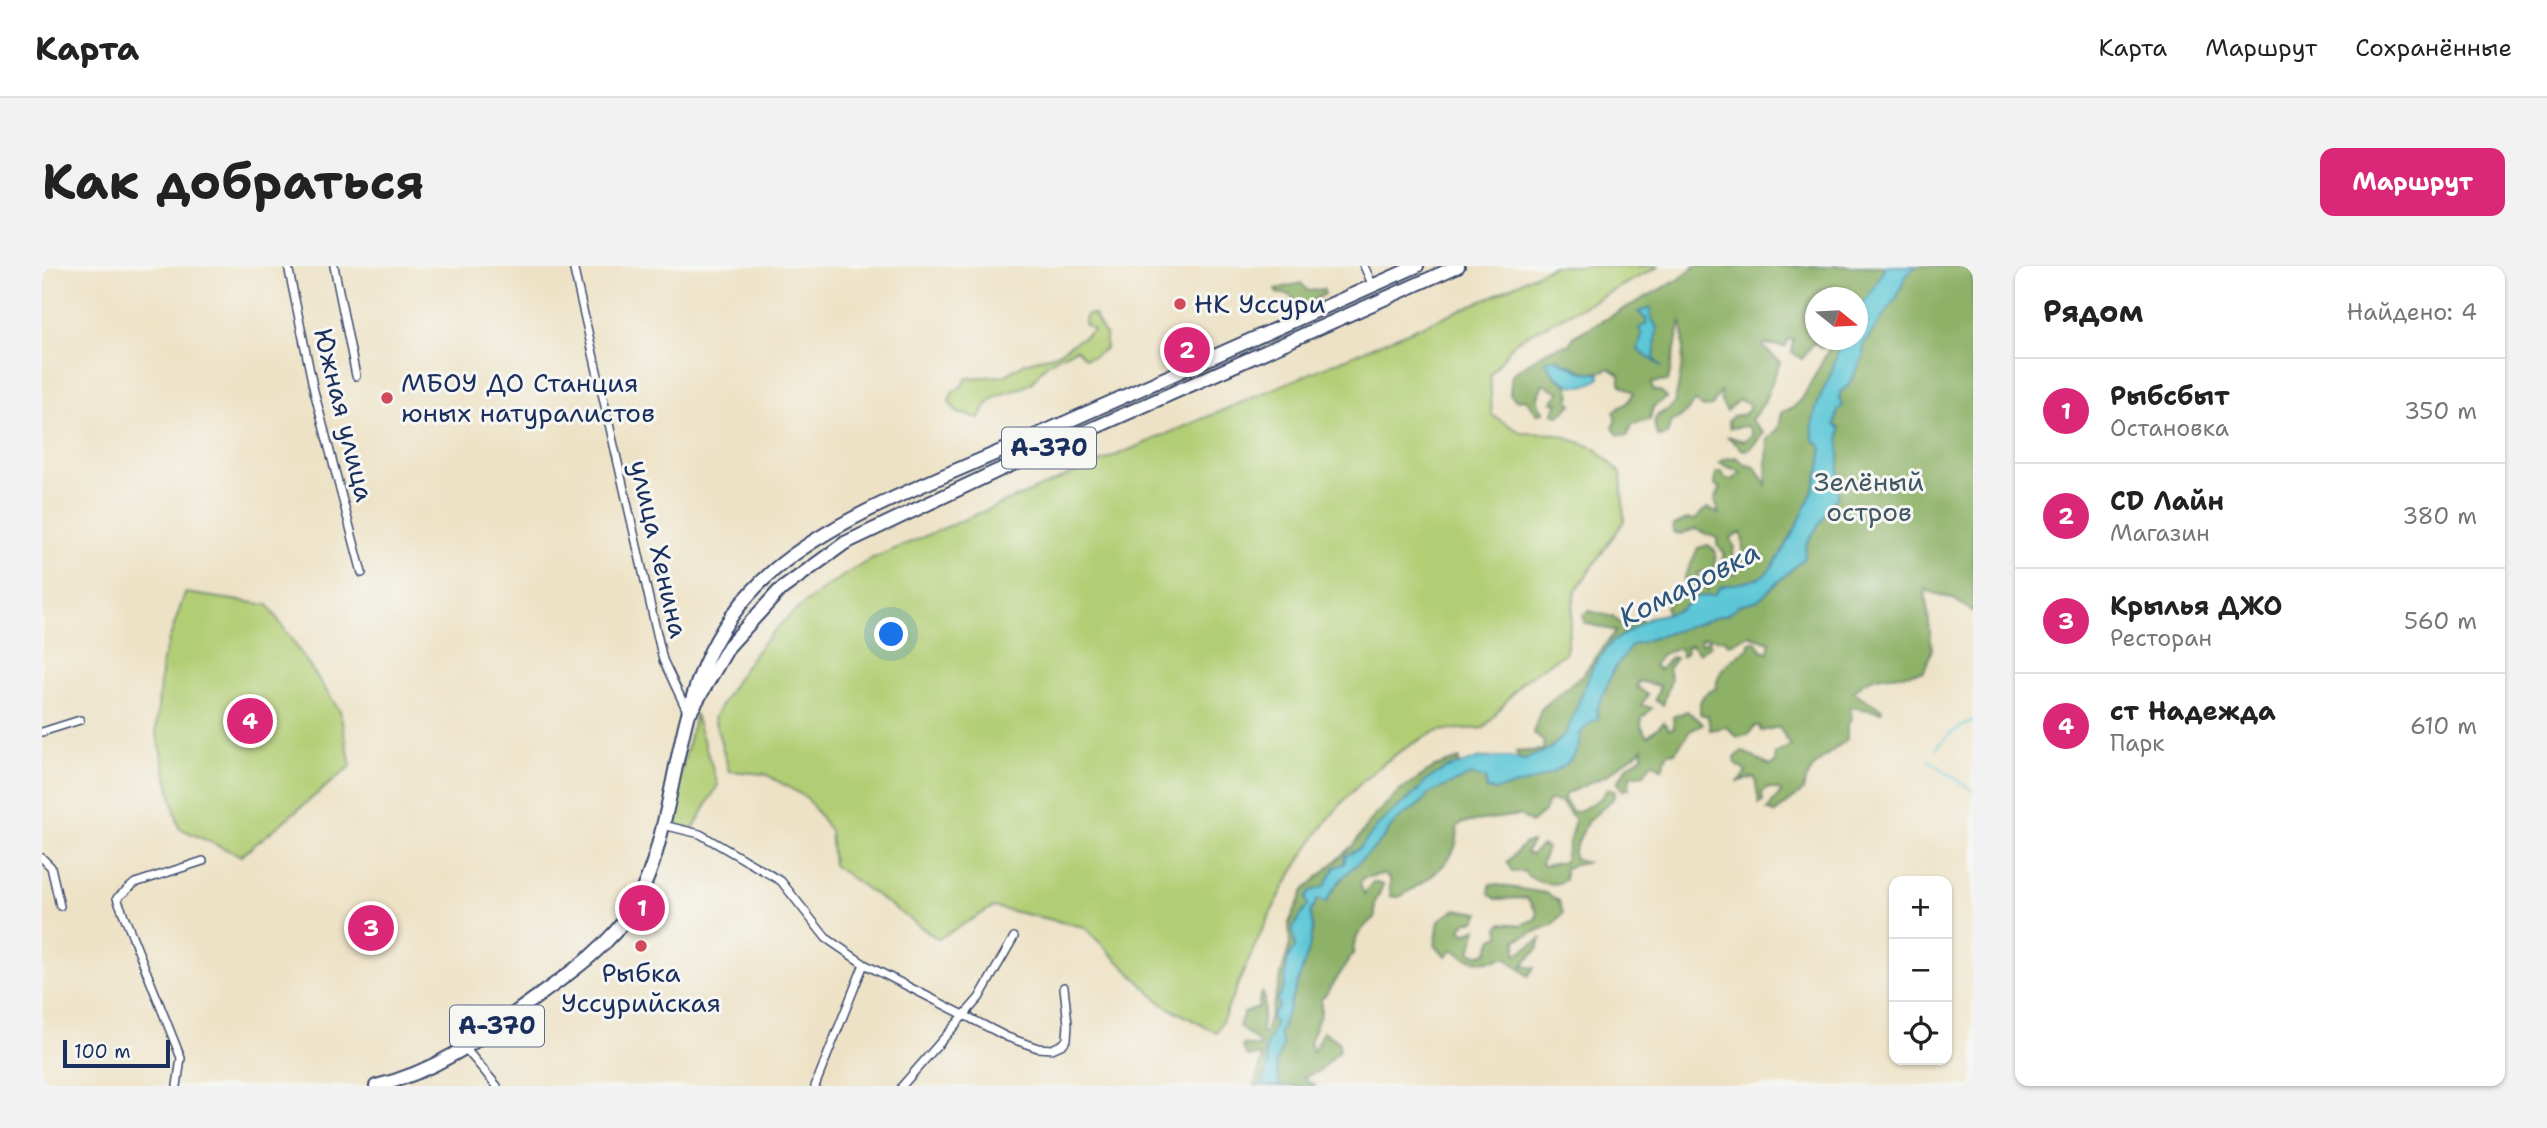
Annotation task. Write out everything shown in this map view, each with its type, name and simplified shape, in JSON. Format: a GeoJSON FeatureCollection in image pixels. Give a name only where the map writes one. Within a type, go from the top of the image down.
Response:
{"type":"FeatureCollection","features":[{"type":"Feature","properties":{"kind":"highway","name":"А-370"},"geometry":{"type":"LineString","coordinates":[[376,1086],[410,1078],[465,1048],[579,965],[622,925],[644,888],[663,825],[688,714],[706,654],[726,622],[748,595],[803,547],[862,515],[1417,266]]}},
{"type":"Feature","properties":{"kind":"highway","name":"А-370"},"geometry":{"type":"LineString","coordinates":[[688,714],[729,646],[779,591],[805,569],[870,530],[1458,266]]}},
{"type":"Feature","properties":{"kind":"highway"},"geometry":{"type":"LineString","coordinates":[[862,515],[860,526],[870,530]]}},
{"type":"Feature","properties":{"kind":"street","name":"Южная улица"},"geometry":{"type":"LineString","coordinates":[[288,266],[314,391],[362,573]]}},
{"type":"Feature","properties":{"kind":"street"},"geometry":{"type":"LineString","coordinates":[[334,266],[356,376]]}},
{"type":"Feature","properties":{"kind":"street","name":"улица Хенина"},"geometry":{"type":"LineString","coordinates":[[573,266],[663,660],[688,714]]}},
{"type":"Feature","properties":{"kind":"street"},"geometry":{"type":"LineString","coordinates":[[1364,266],[1373,286]]}},
{"type":"Feature","properties":{"kind":"street"},"geometry":{"type":"LineString","coordinates":[[42,732],[80,720]]}},
{"type":"Feature","properties":{"kind":"street"},"geometry":{"type":"LineString","coordinates":[[663,825],[701,834],[781,881],[826,938],[864,964],[1007,1038],[1038,1048],[1052,1049],[1066,1039],[1064,987]]}},
{"type":"Feature","properties":{"kind":"street"},"geometry":{"type":"LineString","coordinates":[[42,858],[51,867],[60,906]]}},
{"type":"Feature","properties":{"kind":"street"},"geometry":{"type":"LineString","coordinates":[[177,1086],[181,1058],[117,898],[135,883],[203,861]]}},
{"type":"Feature","properties":{"kind":"street"},"geometry":{"type":"LineString","coordinates":[[902,1086],[962,1014],[979,998],[1014,937]]}},
{"type":"Feature","properties":{"kind":"street"},"geometry":{"type":"LineString","coordinates":[[815,1086],[864,964]]}},
{"type":"Feature","properties":{"kind":"street"},"geometry":{"type":"LineString","coordinates":[[465,1048],[497,1086]]}},
{"type":"Feature","properties":{"kind":"green space"},"geometry":{"type":"Polygon","coordinates":[[[1552,266],[1660,266],[1516,341],[1490,375],[1492,415],[1522,433],[1557,434],[1595,448],[1621,473],[1624,521],[1575,592],[1566,652],[1522,682],[1484,728],[1437,732],[1390,758],[1355,788],[1325,824],[1298,862],[1275,904],[1217,1033],[1162,1004],[1084,927],[993,907],[938,939],[833,865],[830,831],[807,798],[765,774],[729,771],[714,718],[730,690],[745,666],[779,625],[844,575],[871,559],[1495,295],[1552,266]]]}},
{"type":"Feature","properties":{"kind":"green space","name":"Зелёный остров"},"geometry":{"type":"Polygon","coordinates":[[[1695,266],[1973,266],[1973,612],[1953,599],[1925,590],[1932,649],[1924,671],[1886,675],[1860,685],[1853,692],[1882,709],[1881,712],[1850,707],[1852,719],[1847,725],[1847,739],[1814,767],[1803,791],[1775,813],[1767,810],[1781,793],[1779,790],[1768,788],[1762,793],[1763,802],[1759,804],[1755,777],[1739,781],[1746,772],[1736,764],[1735,758],[1742,751],[1770,766],[1776,763],[1775,754],[1791,746],[1779,727],[1761,731],[1759,726],[1755,726],[1748,735],[1737,737],[1727,727],[1710,730],[1708,716],[1700,714],[1700,702],[1704,695],[1716,688],[1720,673],[1728,663],[1750,647],[1750,642],[1756,641],[1761,650],[1768,652],[1770,642],[1749,635],[1728,645],[1726,640],[1706,637],[1700,640],[1701,644],[1709,640],[1711,645],[1699,653],[1692,645],[1686,647],[1687,652],[1682,656],[1680,648],[1662,654],[1654,665],[1659,670],[1672,657],[1676,658],[1668,669],[1671,679],[1663,705],[1655,700],[1660,686],[1639,681],[1637,687],[1648,695],[1641,705],[1652,708],[1642,718],[1641,726],[1648,736],[1664,722],[1669,729],[1674,728],[1673,717],[1687,711],[1703,724],[1690,731],[1675,752],[1668,753],[1662,769],[1652,762],[1644,774],[1630,776],[1629,788],[1623,790],[1617,783],[1628,766],[1642,756],[1643,748],[1606,776],[1565,794],[1564,799],[1572,811],[1578,812],[1601,798],[1608,788],[1615,792],[1613,799],[1587,822],[1573,853],[1575,859],[1586,862],[1565,868],[1565,880],[1554,884],[1537,881],[1523,871],[1512,872],[1507,862],[1525,843],[1532,842],[1526,852],[1531,855],[1542,845],[1547,848],[1541,864],[1544,866],[1564,862],[1575,820],[1561,802],[1548,801],[1544,812],[1531,823],[1520,815],[1461,823],[1457,828],[1454,850],[1447,860],[1430,877],[1399,897],[1390,896],[1390,879],[1383,874],[1363,878],[1360,884],[1364,894],[1373,882],[1383,885],[1375,903],[1375,918],[1360,933],[1354,952],[1321,999],[1321,1012],[1310,1041],[1313,1053],[1323,1031],[1339,1042],[1339,1051],[1318,1072],[1303,1077],[1315,1086],[1254,1086],[1262,1062],[1261,1055],[1247,1057],[1242,1046],[1245,1044],[1259,1048],[1260,1044],[1239,1026],[1244,1012],[1258,1007],[1261,993],[1264,996],[1262,1034],[1265,1033],[1290,944],[1289,923],[1304,890],[1353,845],[1376,814],[1401,790],[1435,767],[1459,759],[1459,763],[1471,775],[1485,778],[1487,789],[1495,790],[1518,757],[1516,752],[1543,750],[1544,742],[1533,733],[1541,709],[1583,674],[1616,631],[1584,623],[1583,615],[1589,611],[1613,617],[1626,628],[1635,620],[1642,620],[1658,636],[1670,633],[1666,606],[1684,592],[1684,579],[1698,548],[1708,545],[1716,552],[1714,570],[1697,575],[1704,580],[1707,590],[1721,575],[1736,573],[1742,553],[1741,533],[1731,538],[1734,547],[1730,566],[1726,568],[1722,562],[1724,552],[1717,545],[1717,538],[1695,529],[1680,534],[1673,532],[1674,525],[1687,519],[1695,520],[1707,508],[1719,514],[1715,499],[1721,488],[1715,485],[1716,473],[1721,472],[1726,479],[1733,480],[1741,472],[1719,463],[1724,459],[1736,457],[1746,465],[1755,467],[1766,485],[1768,439],[1779,428],[1782,412],[1793,408],[1802,399],[1829,350],[1868,350],[1868,287],[1805,287],[1805,350],[1808,350],[1802,359],[1792,352],[1793,340],[1789,339],[1785,347],[1764,344],[1763,347],[1780,362],[1764,403],[1751,420],[1764,433],[1750,449],[1743,450],[1727,436],[1744,441],[1753,435],[1748,426],[1730,428],[1728,421],[1733,416],[1745,414],[1750,408],[1748,403],[1738,400],[1727,411],[1721,402],[1721,391],[1712,406],[1701,407],[1695,401],[1682,417],[1671,422],[1667,435],[1658,437],[1656,417],[1674,403],[1678,385],[1683,350],[1681,321],[1668,381],[1651,383],[1653,390],[1662,392],[1666,398],[1653,407],[1650,420],[1632,424],[1627,436],[1618,435],[1613,428],[1616,421],[1614,411],[1627,403],[1634,393],[1620,384],[1620,375],[1609,368],[1588,372],[1568,363],[1554,376],[1568,385],[1571,396],[1568,398],[1572,404],[1559,416],[1553,413],[1558,403],[1552,402],[1560,392],[1543,384],[1538,399],[1544,412],[1537,414],[1526,399],[1516,400],[1510,394],[1512,374],[1553,348],[1569,345],[1574,336],[1681,278],[1695,266]]]}},
{"type":"Feature","properties":{"kind":"green space"},"geometry":{"type":"Polygon","coordinates":[[[1301,283],[1308,291],[1323,289],[1325,294],[1305,305],[1298,305],[1290,295],[1277,293],[1276,289],[1301,283]]]}},
{"type":"Feature","properties":{"kind":"green space"},"geometry":{"type":"Polygon","coordinates":[[[1093,314],[1106,336],[1106,348],[1093,357],[1085,358],[1076,349],[1058,357],[1046,365],[1032,382],[997,396],[980,418],[958,413],[949,402],[952,393],[961,387],[967,378],[1004,376],[1025,363],[1056,354],[1094,330],[1085,325],[1086,315],[1093,314]]]}},
{"type":"Feature","properties":{"kind":"green space"},"geometry":{"type":"Polygon","coordinates":[[[185,593],[268,605],[340,711],[351,766],[241,856],[179,828],[156,731],[162,661],[185,593]]]}},
{"type":"Feature","properties":{"kind":"green space"},"geometry":{"type":"Polygon","coordinates":[[[695,715],[718,785],[693,829],[669,824],[695,715]]]}},
{"type":"Feature","properties":{"kind":"green space"},"geometry":{"type":"Polygon","coordinates":[[[1490,884],[1546,893],[1559,901],[1563,913],[1554,924],[1516,940],[1516,955],[1541,939],[1537,950],[1522,966],[1534,968],[1528,976],[1505,957],[1491,961],[1471,960],[1453,949],[1446,956],[1435,946],[1439,920],[1456,909],[1480,913],[1475,921],[1467,921],[1461,929],[1466,934],[1477,928],[1470,952],[1478,955],[1487,953],[1493,939],[1500,936],[1498,927],[1502,923],[1521,925],[1536,919],[1537,912],[1527,898],[1496,899],[1489,894],[1490,884]]]}},
{"type":"Feature","properties":{"kind":"water"},"geometry":{"type":"Polygon","coordinates":[[[1885,266],[1916,266],[1906,276],[1897,297],[1868,338],[1868,296],[1885,266]]]}},
{"type":"Feature","properties":{"kind":"water"},"geometry":{"type":"Polygon","coordinates":[[[1651,308],[1650,315],[1657,328],[1654,359],[1662,367],[1638,350],[1642,335],[1639,328],[1646,324],[1646,319],[1638,312],[1651,308]]]}},
{"type":"Feature","properties":{"kind":"water"},"geometry":{"type":"Polygon","coordinates":[[[1839,350],[1864,350],[1863,357],[1839,398],[1843,406],[1838,411],[1835,425],[1840,428],[1838,495],[1806,545],[1804,558],[1758,600],[1739,605],[1727,614],[1632,645],[1613,671],[1597,710],[1598,719],[1580,734],[1578,747],[1572,758],[1561,767],[1535,780],[1495,790],[1487,789],[1485,778],[1471,775],[1428,794],[1419,805],[1396,821],[1382,840],[1337,885],[1326,903],[1318,899],[1310,912],[1313,928],[1308,953],[1279,1035],[1283,1044],[1276,1064],[1280,1086],[1262,1086],[1268,1066],[1265,1050],[1275,1024],[1271,1016],[1279,1005],[1277,999],[1284,987],[1288,959],[1295,948],[1293,927],[1308,905],[1306,899],[1310,891],[1324,887],[1335,867],[1344,864],[1345,856],[1359,849],[1380,823],[1419,790],[1424,782],[1445,769],[1481,758],[1510,757],[1524,760],[1550,749],[1567,732],[1593,666],[1612,642],[1651,617],[1678,611],[1696,597],[1714,595],[1720,587],[1757,578],[1767,572],[1784,549],[1803,513],[1818,474],[1821,446],[1813,440],[1814,415],[1839,350]]]}},
{"type":"Feature","properties":{"kind":"water"},"geometry":{"type":"Polygon","coordinates":[[[1555,358],[1580,371],[1600,374],[1600,378],[1584,386],[1562,381],[1545,361],[1555,358]]]}},
{"type":"Feature","properties":{"kind":"waterway"},"geometry":{"type":"LineString","coordinates":[[1936,748],[1951,733],[1973,721]]}},
{"type":"Feature","properties":{"kind":"waterway"},"geometry":{"type":"LineString","coordinates":[[1929,760],[1973,791]]}},
{"type":"Feature","properties":{"kind":"place","name":"НК Уссури"},"geometry":{"type":"Point","coordinates":[1180,304]}},
{"type":"Feature","properties":{"kind":"place","name":"CD Лайн"},"geometry":{"type":"Point","coordinates":[1187,350]}},
{"type":"Feature","properties":{"kind":"place","name":"МБОУ ДО Станция юных натуралистов"},"geometry":{"type":"Point","coordinates":[387,398]}},
{"type":"Feature","properties":{"kind":"place","name":"ст Надежда"},"geometry":{"type":"Point","coordinates":[250,721]}},
{"type":"Feature","properties":{"kind":"place","name":"Рыбсбыт"},"geometry":{"type":"Point","coordinates":[642,908]}},
{"type":"Feature","properties":{"kind":"place","name":"Крылья ДЖО"},"geometry":{"type":"Point","coordinates":[371,928]}},
{"type":"Feature","properties":{"kind":"place","name":"Рыбка Уссурийская"},"geometry":{"type":"Point","coordinates":[641,946]}},
{"type":"Feature","properties":{"kind":"water label","name":"Комаровка"},"geometry":{"type":"Point","coordinates":[1689,584]}}]}
